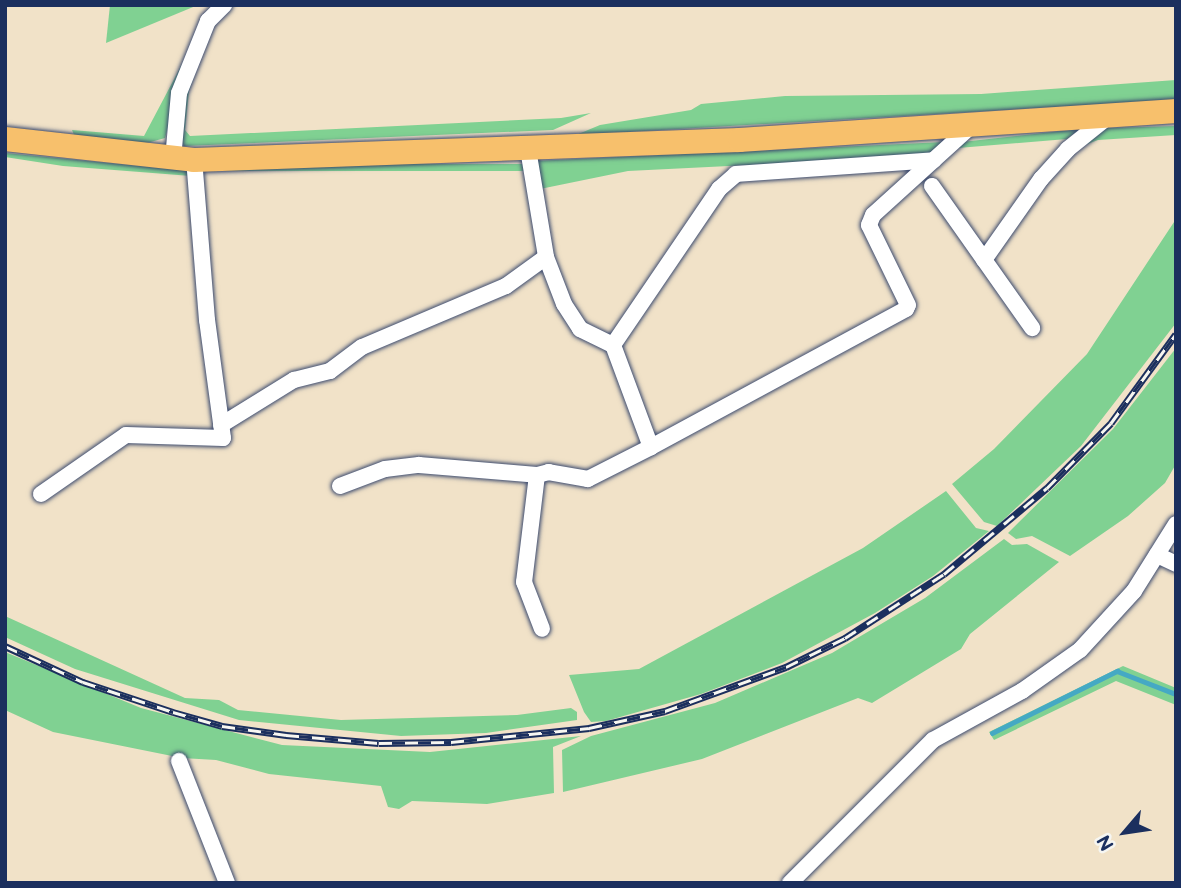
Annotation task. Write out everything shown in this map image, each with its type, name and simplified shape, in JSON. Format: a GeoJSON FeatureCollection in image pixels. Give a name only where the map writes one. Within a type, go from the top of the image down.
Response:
{"type":"FeatureCollection","features":[{"type":"Feature","properties":{"kind":"main road"},"geometry":{"type":"LineString","coordinates":[[5,139],[183,160],[528,149],[971,127],[1176,111]]}},
{"type":"Feature","properties":{"kind":"street"},"geometry":{"type":"LineString","coordinates":[[41,494],[126,435],[223,438],[183,160],[179,93],[208,21],[224,5]]}},
{"type":"Feature","properties":{"kind":"street"},"geometry":{"type":"LineString","coordinates":[[984,260],[1041,179],[1068,149],[1110,116]]}},
{"type":"Feature","properties":{"kind":"street"},"geometry":{"type":"LineString","coordinates":[[340,486],[385,469],[419,465],[537,475],[549,472],[588,479],[906,309],[908,305],[869,225],[873,215],[971,127]]}},
{"type":"Feature","properties":{"kind":"street"},"geometry":{"type":"LineString","coordinates":[[528,149],[546,257],[564,304],[580,329],[613,345],[651,447]]}},
{"type":"Feature","properties":{"kind":"street"},"geometry":{"type":"LineString","coordinates":[[613,345],[719,189],[736,174],[934,160]]}},
{"type":"Feature","properties":{"kind":"street"},"geometry":{"type":"LineString","coordinates":[[932,186],[1032,328]]}},
{"type":"Feature","properties":{"kind":"street"},"geometry":{"type":"LineString","coordinates":[[221,425],[294,380],[330,371],[362,347],[506,286],[546,257]]}},
{"type":"Feature","properties":{"kind":"street"},"geometry":{"type":"LineString","coordinates":[[537,475],[524,582],[542,629]]}},
{"type":"Feature","properties":{"kind":"street"},"geometry":{"type":"LineString","coordinates":[[790,883],[933,740],[1032,685],[1080,650],[1121,608],[1176,524]]}},
{"type":"Feature","properties":{"kind":"street"},"geometry":{"type":"LineString","coordinates":[[1157,555],[1176,564]]}},
{"type":"Feature","properties":{"kind":"street"},"geometry":{"type":"LineString","coordinates":[[179,761],[227,883]]}},
{"type":"Feature","properties":{"kind":"green space"},"geometry":{"type":"Polygon","coordinates":[[[110,5],[198,5],[106,43],[110,5]]]}},
{"type":"Feature","properties":{"kind":"green space"},"geometry":{"type":"Polygon","coordinates":[[[212,25],[189,91],[185,130],[190,136],[561,118],[591,113],[553,130],[184,146],[180,138],[184,92],[212,25]]]}},
{"type":"Feature","properties":{"kind":"green space"},"geometry":{"type":"Polygon","coordinates":[[[191,47],[165,138],[147,143],[75,137],[72,130],[144,136],[191,47]]]}},
{"type":"Feature","properties":{"kind":"green space"},"geometry":{"type":"Polygon","coordinates":[[[1176,80],[1176,100],[576,135],[600,125],[691,110],[701,104],[785,96],[981,94],[1176,80]]]}},
{"type":"Feature","properties":{"kind":"green space"},"geometry":{"type":"Polygon","coordinates":[[[1176,126],[1176,135],[1098,140],[1072,150],[1107,128],[1176,126]]]}},
{"type":"Feature","properties":{"kind":"green space"},"geometry":{"type":"Polygon","coordinates":[[[1080,129],[1067,139],[958,148],[962,142],[1080,129]]]}},
{"type":"Feature","properties":{"kind":"green space"},"geometry":{"type":"Polygon","coordinates":[[[944,142],[932,156],[628,171],[540,189],[533,161],[944,142]]]}},
{"type":"Feature","properties":{"kind":"green space"},"geometry":{"type":"Polygon","coordinates":[[[5,153],[191,171],[191,176],[63,166],[5,157],[5,153]]]}},
{"type":"Feature","properties":{"kind":"green space"},"geometry":{"type":"Polygon","coordinates":[[[203,164],[526,164],[526,171],[203,171],[203,164]]]}},
{"type":"Feature","properties":{"kind":"green space"},"geometry":{"type":"Polygon","coordinates":[[[1176,219],[1176,323],[1081,446],[997,526],[984,522],[952,484],[994,449],[1087,354],[1176,219]]]}},
{"type":"Feature","properties":{"kind":"green space"},"geometry":{"type":"Polygon","coordinates":[[[1176,348],[1176,464],[1165,483],[1128,516],[1070,556],[1032,536],[1016,539],[1008,533],[1113,429],[1176,348]]]}},
{"type":"Feature","properties":{"kind":"green space"},"geometry":{"type":"Polygon","coordinates":[[[946,491],[976,528],[989,531],[933,576],[875,613],[782,663],[701,694],[606,721],[591,722],[584,712],[569,675],[639,669],[863,548],[946,491]]]}},
{"type":"Feature","properties":{"kind":"green space"},"geometry":{"type":"Polygon","coordinates":[[[1004,539],[1012,545],[1027,544],[1059,562],[970,634],[961,649],[872,703],[858,698],[702,759],[563,792],[562,750],[591,736],[715,703],[832,653],[925,598],[1004,539]]]}},
{"type":"Feature","properties":{"kind":"green space"},"geometry":{"type":"Polygon","coordinates":[[[5,616],[185,698],[219,700],[238,710],[341,720],[517,715],[571,708],[577,712],[577,720],[486,733],[401,736],[239,720],[75,669],[5,637],[5,616]]]}},
{"type":"Feature","properties":{"kind":"green space"},"geometry":{"type":"Polygon","coordinates":[[[5,652],[141,708],[282,745],[430,752],[581,736],[553,747],[554,793],[487,804],[412,801],[399,809],[388,807],[381,786],[269,774],[216,760],[182,758],[53,732],[5,710],[5,652]]]}},
{"type":"Feature","properties":{"kind":"green space"},"geometry":{"type":"Polygon","coordinates":[[[1123,666],[1176,688],[1176,705],[1116,681],[994,740],[989,732],[1123,666]]]}},
{"type":"Feature","properties":{"kind":"waterway"},"geometry":{"type":"LineString","coordinates":[[992,733],[1117,671],[1176,694]]}},
{"type":"Feature","properties":{"kind":"railway"},"geometry":{"type":"LineString","coordinates":[[5,646],[83,682],[173,712],[222,726],[286,735],[379,743],[451,742],[589,728],[665,711],[786,667],[845,638],[944,574],[1047,488],[1111,423],[1176,334]]}}]}
